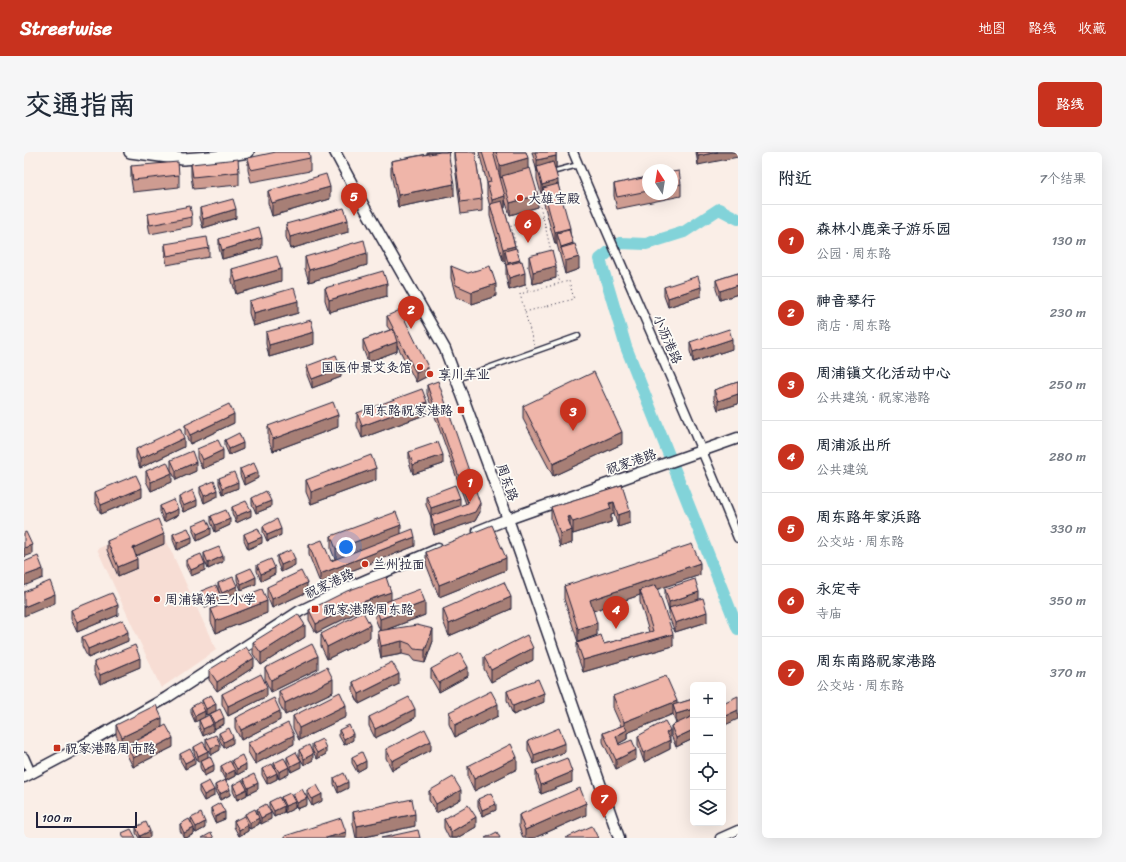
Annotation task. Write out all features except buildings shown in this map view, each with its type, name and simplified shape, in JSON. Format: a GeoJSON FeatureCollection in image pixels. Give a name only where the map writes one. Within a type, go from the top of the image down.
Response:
{"type":"FeatureCollection","features":[{"type":"Feature","properties":{"kind":"main road"},"geometry":{"type":"LineString","coordinates":[[130,152],[147,152]]}},
{"type":"Feature","properties":{"kind":"main road"},"geometry":{"type":"LineString","coordinates":[[141,152],[183,159],[224,156],[248,152]]}},
{"type":"Feature","properties":{"kind":"street","name":"周东路"},"geometry":{"type":"LineString","coordinates":[[335,152],[445,349],[508,519],[619,838]]}},
{"type":"Feature","properties":{"kind":"street","name":"小沥港路"},"geometry":{"type":"LineString","coordinates":[[573,152],[600,217],[703,450],[738,538]]}},
{"type":"Feature","properties":{"kind":"street","name":"祝家港路"},"geometry":{"type":"LineString","coordinates":[[472,534],[508,519],[738,438]]}},
{"type":"Feature","properties":{"kind":"street","name":"祝家港路"},"geometry":{"type":"LineString","coordinates":[[28,775],[166,698],[300,611],[350,587],[450,544]]}},
{"type":"Feature","properties":{"kind":"street"},"geometry":{"type":"LineString","coordinates":[[24,757],[28,775]]}},
{"type":"Feature","properties":{"kind":"street"},"geometry":{"type":"LineString","coordinates":[[720,838],[738,830]]}},
{"type":"Feature","properties":{"kind":"lane"},"geometry":{"type":"LineString","coordinates":[[545,173],[579,165]]}},
{"type":"Feature","properties":{"kind":"lane"},"geometry":{"type":"LineString","coordinates":[[456,379],[578,336]]}},
{"type":"Feature","properties":{"kind":"path"},"geometry":{"type":"LineString","coordinates":[[537,197],[552,253]]}},
{"type":"Feature","properties":{"kind":"path"},"geometry":{"type":"LineString","coordinates":[[518,254],[511,226],[543,218]]}},
{"type":"Feature","properties":{"kind":"path"},"geometry":{"type":"LineString","coordinates":[[521,268],[534,264]]}},
{"type":"Feature","properties":{"kind":"path"},"geometry":{"type":"LineString","coordinates":[[555,266],[560,284]]}},
{"type":"Feature","properties":{"kind":"path"},"geometry":{"type":"LineString","coordinates":[[525,280],[528,292]]}},
{"type":"Feature","properties":{"kind":"path"},"geometry":{"type":"LineString","coordinates":[[525,312],[574,299],[569,281],[520,294],[525,312],[536,351]]}},
{"type":"Feature","properties":{"kind":"shaded area","name":"周浦镇第三小学"},"geometry":{"type":"Polygon","coordinates":[[[158,522],[216,650],[161,688],[97,549],[158,522]]]}},
{"type":"Feature","properties":{"kind":"waterway"},"geometry":{"type":"LineString","coordinates":[[738,219],[719,209],[684,232],[646,244],[620,243],[600,259],[626,347],[738,629]]}},
{"type":"Feature","properties":{"kind":"place","name":"大雄宝殿"},"geometry":{"type":"Point","coordinates":[520,198]}},
{"type":"Feature","properties":{"kind":"place","name":"周东路年家浜路"},"geometry":{"type":"Point","coordinates":[354,216]}},
{"type":"Feature","properties":{"kind":"place","name":"永定寺"},"geometry":{"type":"Point","coordinates":[528,243]}},
{"type":"Feature","properties":{"kind":"place","name":"神音琴行"},"geometry":{"type":"Point","coordinates":[411,329]}},
{"type":"Feature","properties":{"kind":"place","name":"国医仲景艾灸馆"},"geometry":{"type":"Point","coordinates":[420,367]}},
{"type":"Feature","properties":{"kind":"place","name":"享川车业"},"geometry":{"type":"Point","coordinates":[430,374]}},
{"type":"Feature","properties":{"kind":"place","name":"周东路祝家港路"},"geometry":{"type":"Point","coordinates":[461,410]}},
{"type":"Feature","properties":{"kind":"place","name":"周浦镇文化活动中心"},"geometry":{"type":"Point","coordinates":[573,431]}},
{"type":"Feature","properties":{"kind":"place","name":"森林小鹿亲子游乐园"},"geometry":{"type":"Point","coordinates":[470,502]}},
{"type":"Feature","properties":{"kind":"place","name":"兰州拉面"},"geometry":{"type":"Point","coordinates":[365,564]}},
{"type":"Feature","properties":{"kind":"place","name":"周浦镇第三小学"},"geometry":{"type":"Point","coordinates":[157,599]}},
{"type":"Feature","properties":{"kind":"place","name":"祝家港路周东路"},"geometry":{"type":"Point","coordinates":[315,609]}},
{"type":"Feature","properties":{"kind":"place","name":"周浦派出所"},"geometry":{"type":"Point","coordinates":[616,629]}},
{"type":"Feature","properties":{"kind":"place","name":"祝家港路周市路"},"geometry":{"type":"Point","coordinates":[57,748]}},
{"type":"Feature","properties":{"kind":"place","name":"周东南路祝家港路"},"geometry":{"type":"Point","coordinates":[604,818]}}]}
